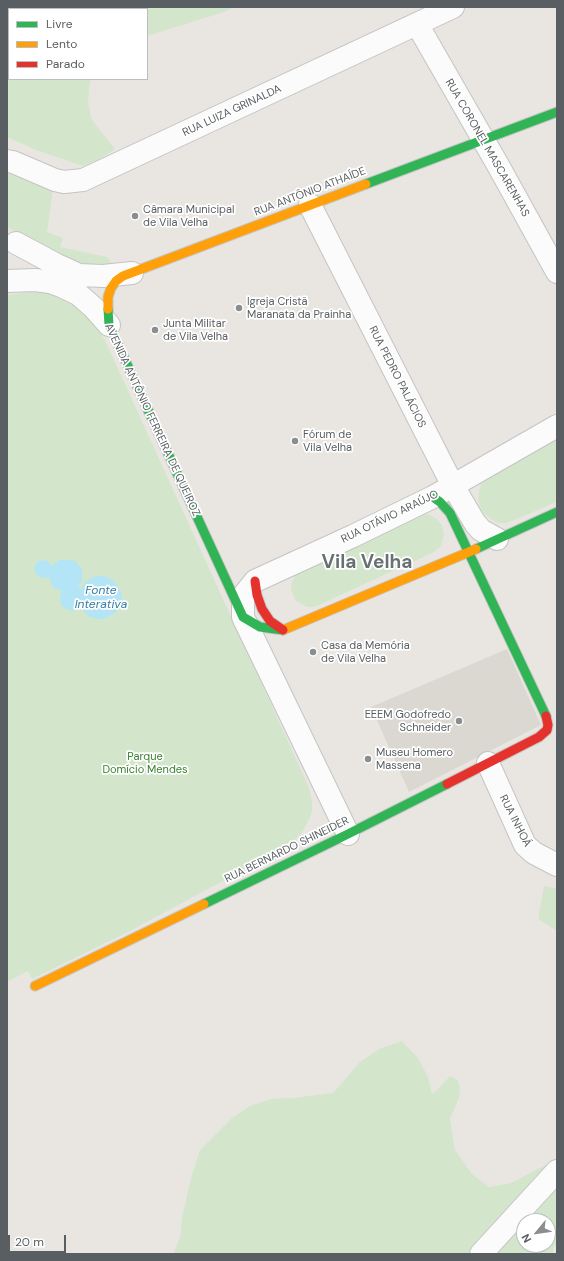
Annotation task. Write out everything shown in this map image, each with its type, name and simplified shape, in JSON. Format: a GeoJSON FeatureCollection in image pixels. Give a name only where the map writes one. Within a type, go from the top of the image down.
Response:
{"type":"FeatureCollection","features":[{"type":"Feature","properties":{"kind":"main road","name":"RUA ANTÔNIO ATHAÍDE"},"geometry":{"type":"LineString","coordinates":[[109,325],[108,297],[111,288],[116,281],[123,276],[557,112]]}},
{"type":"Feature","properties":{"kind":"main road","name":"AVENIDA ANTÔNIO FERREIRA DE QUEIROZ"},"geometry":{"type":"LineString","coordinates":[[109,325],[243,618]]}},
{"type":"Feature","properties":{"kind":"main road"},"geometry":{"type":"LineString","coordinates":[[433,497],[450,512],[470,552]]}},
{"type":"Feature","properties":{"kind":"main road"},"geometry":{"type":"LineString","coordinates":[[243,618],[260,627],[283,630],[470,552],[557,512]]}},
{"type":"Feature","properties":{"kind":"main road","name":"RUA BERNARDO SHINEIDER"},"geometry":{"type":"LineString","coordinates":[[35,986],[348,834],[539,737],[547,730],[547,718],[470,552]]}},
{"type":"Feature","properties":{"kind":"main road"},"geometry":{"type":"LineString","coordinates":[[255,581],[257,595],[262,609],[270,621],[283,630]]}},
{"type":"Feature","properties":{"kind":"street","name":"RUA LUIZA GRINALDA"},"geometry":{"type":"LineString","coordinates":[[7,161],[13,162],[55,180],[64,182],[82,180],[453,7]]}},
{"type":"Feature","properties":{"kind":"street","name":"RUA CORONEL MASCARENHAS"},"geometry":{"type":"LineString","coordinates":[[417,24],[500,167],[557,272]]}},
{"type":"Feature","properties":{"kind":"street","name":"RUA PEDRO PALÁCIOS"},"geometry":{"type":"LineString","coordinates":[[310,205],[453,486],[475,523],[481,530],[497,539]]}},
{"type":"Feature","properties":{"kind":"street"},"geometry":{"type":"LineString","coordinates":[[9,240],[79,275],[103,276],[132,273]]}},
{"type":"Feature","properties":{"kind":"street"},"geometry":{"type":"LineString","coordinates":[[9,240],[23,249],[26,258],[24,268],[19,276],[9,280]]}},
{"type":"Feature","properties":{"kind":"street","name":"AVENIDA ANTÔNIO FERREIRA DE QUEIROZ"},"geometry":{"type":"LineString","coordinates":[[9,280],[35,280],[50,282],[73,291],[94,308],[109,325]]}},
{"type":"Feature","properties":{"kind":"street","name":"RUA OTÁVIO ARAÚJO"},"geometry":{"type":"LineString","coordinates":[[243,618],[243,596],[255,581],[433,497],[557,426]]}},
{"type":"Feature","properties":{"kind":"street","name":"AVENIDA ANTÔNIO FERREIRA DE QUEIROZ"},"geometry":{"type":"LineString","coordinates":[[243,618],[348,834]]}},
{"type":"Feature","properties":{"kind":"street"},"geometry":{"type":"LineString","coordinates":[[267,667],[271,647],[283,630]]}},
{"type":"Feature","properties":{"kind":"street","name":"RUA INHOÁ"},"geometry":{"type":"LineString","coordinates":[[488,763],[525,845],[534,853],[557,865]]}},
{"type":"Feature","properties":{"kind":"street"},"geometry":{"type":"LineString","coordinates":[[480,1254],[557,1171]]}},
{"type":"Feature","properties":{"kind":"shaded area","name":"EEEM Godofredo Schneider"},"geometry":{"type":"Polygon","coordinates":[[[507,649],[541,725],[409,792],[371,707],[507,649]]]}},
{"type":"Feature","properties":{"kind":"green space"},"geometry":{"type":"Polygon","coordinates":[[[7,7],[234,7],[224,12],[148,36],[148,8],[8,8],[8,80],[91,80],[88,103],[92,120],[115,149],[100,159],[83,166],[36,150],[7,137],[7,7]]]}},
{"type":"Feature","properties":{"kind":"green space"},"geometry":{"type":"Polygon","coordinates":[[[7,171],[53,189],[47,232],[63,238],[60,247],[107,257],[112,265],[80,266],[7,227],[7,171]]]}},
{"type":"Feature","properties":{"kind":"green space","name":"Parque Domício Mendes"},"geometry":{"type":"Polygon","coordinates":[[[55,288],[94,322],[105,340],[306,781],[312,801],[312,811],[309,820],[300,835],[286,847],[128,932],[32,979],[28,971],[7,982],[7,295],[55,288]]]}},
{"type":"Feature","properties":{"kind":"green space"},"geometry":{"type":"Polygon","coordinates":[[[557,437],[557,502],[507,523],[498,523],[484,513],[478,498],[481,483],[485,477],[557,437]]]}},
{"type":"Feature","properties":{"kind":"green space"},"geometry":{"type":"Polygon","coordinates":[[[423,514],[430,515],[437,519],[444,532],[440,547],[434,552],[314,607],[307,607],[296,601],[291,589],[295,576],[300,571],[423,514]]]}},
{"type":"Feature","properties":{"kind":"green space"},"geometry":{"type":"Polygon","coordinates":[[[544,886],[557,889],[557,931],[538,919],[544,886]]]}},
{"type":"Feature","properties":{"kind":"green space"},"geometry":{"type":"Polygon","coordinates":[[[402,1041],[418,1058],[428,1077],[432,1094],[450,1076],[458,1080],[460,1088],[459,1098],[450,1119],[455,1150],[472,1174],[489,1187],[511,1183],[557,1159],[557,1244],[556,1245],[556,1213],[516,1213],[516,1253],[553,1254],[173,1254],[180,1238],[182,1218],[191,1178],[200,1150],[232,1118],[250,1106],[271,1099],[333,1093],[360,1062],[379,1049],[402,1041]]]}},
{"type":"Feature","properties":{"kind":"water","name":"Fonte Interativa"},"geometry":{"type":"Polygon","coordinates":[[[64,559],[75,561],[82,569],[82,580],[78,587],[81,589],[85,582],[97,576],[104,576],[116,583],[122,595],[122,601],[115,613],[104,619],[97,619],[90,617],[81,607],[72,611],[62,606],[60,596],[62,591],[55,588],[51,584],[49,577],[39,577],[34,568],[37,562],[41,560],[48,561],[52,566],[59,560],[64,559]]]}},
{"type":"Feature","properties":{"kind":"traffic: fast"},"geometry":{"type":"LineString","coordinates":[[366,184],[557,112]]}},
{"type":"Feature","properties":{"kind":"traffic: fast"},"geometry":{"type":"LineString","coordinates":[[108,309],[109,325],[243,617],[260,627],[283,630]]}},
{"type":"Feature","properties":{"kind":"traffic: fast"},"geometry":{"type":"LineString","coordinates":[[433,497],[450,513],[546,716]]}},
{"type":"Feature","properties":{"kind":"traffic: fast"},"geometry":{"type":"LineString","coordinates":[[476,549],[557,512]]}},
{"type":"Feature","properties":{"kind":"traffic: fast"},"geometry":{"type":"LineString","coordinates":[[204,904],[447,784]]}},
{"type":"Feature","properties":{"kind":"traffic: slow"},"geometry":{"type":"LineString","coordinates":[[108,309],[108,297],[111,288],[116,281],[123,276],[366,184]]}},
{"type":"Feature","properties":{"kind":"traffic: slow"},"geometry":{"type":"LineString","coordinates":[[283,630],[476,549]]}},
{"type":"Feature","properties":{"kind":"traffic: slow"},"geometry":{"type":"LineString","coordinates":[[35,986],[204,904]]}},
{"type":"Feature","properties":{"kind":"traffic: jam"},"geometry":{"type":"LineString","coordinates":[[255,581],[257,595],[262,609],[270,621],[283,630]]}},
{"type":"Feature","properties":{"kind":"traffic: jam"},"geometry":{"type":"LineString","coordinates":[[447,784],[539,737],[547,730],[548,725],[546,716]]}},
{"type":"Feature","properties":{"kind":"place","name":"Câmara Municipal de Vila Velha"},"geometry":{"type":"Point","coordinates":[135,216]}},
{"type":"Feature","properties":{"kind":"place","name":"Igreja Cristã Maranata da Prainha"},"geometry":{"type":"Point","coordinates":[239,308]}},
{"type":"Feature","properties":{"kind":"place","name":"Junta Militar de Vila Velha"},"geometry":{"type":"Point","coordinates":[155,330]}},
{"type":"Feature","properties":{"kind":"place","name":"Fórum de Vila Velha"},"geometry":{"type":"Point","coordinates":[295,441]}},
{"type":"Feature","properties":{"kind":"place","name":"Casa da Memória de Vila Velha"},"geometry":{"type":"Point","coordinates":[313,652]}},
{"type":"Feature","properties":{"kind":"place","name":"EEEM Godofredo Schneider"},"geometry":{"type":"Point","coordinates":[459,721]}},
{"type":"Feature","properties":{"kind":"place","name":"Museu Homero Massena"},"geometry":{"type":"Point","coordinates":[368,759]}},
{"type":"Feature","properties":{"kind":"district","name":"Vila Velha"},"geometry":{"type":"Point","coordinates":[367,563]}}]}
